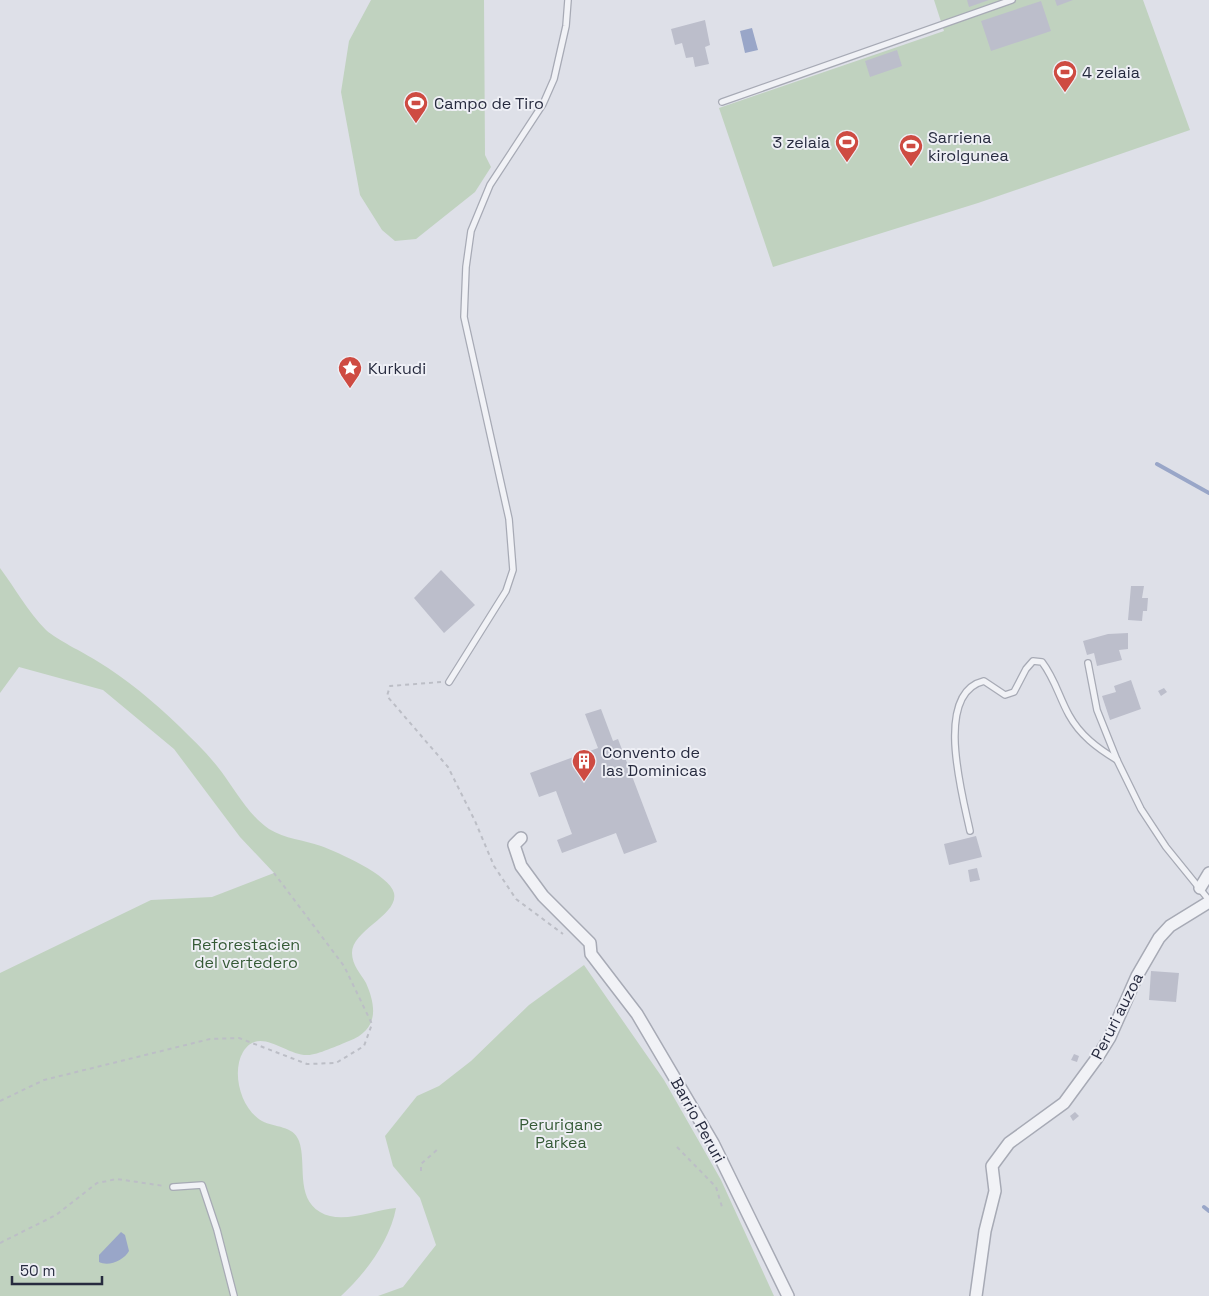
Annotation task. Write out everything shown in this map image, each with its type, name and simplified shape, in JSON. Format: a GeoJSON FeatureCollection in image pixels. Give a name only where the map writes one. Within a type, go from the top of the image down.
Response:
{"type":"FeatureCollection","features":[{"type":"Feature","properties":{"kind":"street","name":"Barrio Peruri"},"geometry":{"type":"LineString","coordinates":[[521,838],[514,845],[521,866],[543,896],[590,943],[591,954],[637,1014],[713,1143],[788,1296]]}},
{"type":"Feature","properties":{"kind":"street"},"geometry":{"type":"LineString","coordinates":[[1200,888],[1209,873]]}},
{"type":"Feature","properties":{"kind":"street","name":"Peruri auzoa"},"geometry":{"type":"LineString","coordinates":[[976,1296],[985,1231],[995,1191],[992,1166],[1009,1143],[1064,1103],[1110,1037],[1137,976],[1159,938],[1170,926],[1209,901]]}},
{"type":"Feature","properties":{"kind":"lane"},"geometry":{"type":"LineString","coordinates":[[449,682],[506,591],[513,570],[509,519],[464,317],[466,267],[471,231],[490,185],[543,104],[554,80],[566,26],[568,0]]}},
{"type":"Feature","properties":{"kind":"lane"},"geometry":{"type":"LineString","coordinates":[[722,102],[1012,0]]}},
{"type":"Feature","properties":{"kind":"lane"},"geometry":{"type":"LineString","coordinates":[[970,832],[956,766],[954,728],[959,707],[968,689],[975,683],[984,681],[1005,695],[1014,692],[1026,669],[1033,661],[1042,662],[1056,684],[1069,715],[1094,746],[1117,760]]}},
{"type":"Feature","properties":{"kind":"lane","name":"Peruri auzoa"},"geometry":{"type":"LineString","coordinates":[[1088,663],[1097,710],[1117,760],[1140,809],[1166,847],[1209,901]]}},
{"type":"Feature","properties":{"kind":"lane"},"geometry":{"type":"LineString","coordinates":[[174,1188],[202,1185],[217,1230],[234,1296]]}},
{"type":"Feature","properties":{"kind":"path"},"geometry":{"type":"LineString","coordinates":[[449,682],[390,686],[387,696],[448,766],[475,821],[494,866],[516,899],[569,938]]}},
{"type":"Feature","properties":{"kind":"path"},"geometry":{"type":"LineString","coordinates":[[0,1101],[44,1080],[210,1039],[239,1038],[307,1064],[336,1063],[364,1046],[372,1024],[344,966],[274,873]]}},
{"type":"Feature","properties":{"kind":"path"},"geometry":{"type":"LineString","coordinates":[[677,1147],[716,1188],[722,1207]]}},
{"type":"Feature","properties":{"kind":"path"},"geometry":{"type":"LineString","coordinates":[[421,1171],[421,1164],[438,1149]]}},
{"type":"Feature","properties":{"kind":"path"},"geometry":{"type":"LineString","coordinates":[[0,1242],[56,1215],[97,1183],[117,1179],[174,1188]]}},
{"type":"Feature","properties":{"kind":"green space","name":"Campo de Tiro"},"geometry":{"type":"Polygon","coordinates":[[[371,0],[484,0],[485,155],[491,167],[475,192],[416,239],[395,241],[382,230],[360,195],[341,92],[349,41],[371,0]]]}},
{"type":"Feature","properties":{"kind":"green space","name":"Sarriena kirolgunea"},"geometry":{"type":"Polygon","coordinates":[[[934,0],[1143,0],[1190,130],[978,203],[773,267],[719,108],[944,31],[934,0]]]}},
{"type":"Feature","properties":{"kind":"green space","name":"Reforestacien del vertedero"},"geometry":{"type":"Polygon","coordinates":[[[0,568],[27,608],[46,630],[119,675],[160,708],[208,755],[247,808],[261,823],[281,835],[321,846],[362,865],[383,879],[394,893],[394,901],[390,908],[359,937],[352,953],[355,965],[366,983],[372,1001],[372,1017],[365,1031],[349,1041],[312,1055],[300,1054],[265,1041],[257,1041],[249,1044],[243,1052],[238,1070],[240,1090],[248,1108],[262,1121],[293,1132],[299,1141],[304,1189],[312,1206],[328,1216],[338,1217],[357,1216],[396,1208],[382,1245],[359,1278],[341,1296],[0,1296],[0,973],[151,900],[212,897],[274,873],[240,837],[174,749],[103,690],[19,667],[0,693],[0,568]]]}},
{"type":"Feature","properties":{"kind":"green space","name":"Perurigane Parkea"},"geometry":{"type":"Polygon","coordinates":[[[584,965],[664,1080],[721,1180],[774,1296],[378,1296],[403,1287],[436,1245],[420,1198],[393,1166],[385,1136],[417,1096],[439,1086],[471,1061],[529,1005],[584,965]]]}},
{"type":"Feature","properties":{"kind":"water"},"geometry":{"type":"Polygon","coordinates":[[[752,28],[758,50],[745,53],[740,31],[752,28]]]}},
{"type":"Feature","properties":{"kind":"water"},"geometry":{"type":"Polygon","coordinates":[[[121,1232],[125,1235],[129,1251],[127,1254],[120,1260],[112,1263],[99,1262],[99,1255],[121,1232]]]}},
{"type":"Feature","properties":{"kind":"building"},"geometry":{"type":"Polygon","coordinates":[[[967,0],[989,0],[969,7],[967,0]]]}},
{"type":"Feature","properties":{"kind":"building"},"geometry":{"type":"Polygon","coordinates":[[[1055,0],[1073,0],[1057,6],[1055,0]]]}},
{"type":"Feature","properties":{"kind":"building"},"geometry":{"type":"Polygon","coordinates":[[[1041,1],[1051,31],[991,51],[981,21],[1041,1]]]}},
{"type":"Feature","properties":{"kind":"building"},"geometry":{"type":"Polygon","coordinates":[[[705,20],[710,45],[705,47],[709,64],[695,67],[693,57],[686,58],[682,43],[675,45],[671,29],[705,20]]]}},
{"type":"Feature","properties":{"kind":"building"},"geometry":{"type":"Polygon","coordinates":[[[897,50],[902,66],[870,77],[865,61],[897,50]]]}},
{"type":"Feature","properties":{"kind":"building"},"geometry":{"type":"Polygon","coordinates":[[[441,570],[475,605],[444,633],[414,598],[441,570]]]}},
{"type":"Feature","properties":{"kind":"building"},"geometry":{"type":"Polygon","coordinates":[[[1131,586],[1144,586],[1142,598],[1148,598],[1147,611],[1143,611],[1142,621],[1128,620],[1131,586]]]}},
{"type":"Feature","properties":{"kind":"building"},"geometry":{"type":"Polygon","coordinates":[[[1128,633],[1128,649],[1119,650],[1122,660],[1097,666],[1094,653],[1087,655],[1083,641],[1108,634],[1128,633]]]}},
{"type":"Feature","properties":{"kind":"building"},"geometry":{"type":"Polygon","coordinates":[[[1131,680],[1141,709],[1110,720],[1102,696],[1116,692],[1114,686],[1131,680]]]}},
{"type":"Feature","properties":{"kind":"building"},"geometry":{"type":"Polygon","coordinates":[[[1164,688],[1167,692],[1161,696],[1158,691],[1164,688]]]}},
{"type":"Feature","properties":{"kind":"building","name":"Convento de las Dominicas"},"geometry":{"type":"Polygon","coordinates":[[[601,709],[613,741],[618,739],[657,842],[624,854],[616,833],[562,853],[557,840],[572,834],[556,791],[539,797],[530,773],[598,748],[585,714],[601,709]]]}},
{"type":"Feature","properties":{"kind":"building"},"geometry":{"type":"Polygon","coordinates":[[[976,836],[982,857],[949,865],[944,844],[976,836]]]}},
{"type":"Feature","properties":{"kind":"building"},"geometry":{"type":"Polygon","coordinates":[[[977,868],[980,880],[970,882],[968,870],[977,868]]]}},
{"type":"Feature","properties":{"kind":"building"},"geometry":{"type":"Polygon","coordinates":[[[1151,971],[1179,973],[1176,1002],[1149,1000],[1151,971]]]}},
{"type":"Feature","properties":{"kind":"building"},"geometry":{"type":"Polygon","coordinates":[[[1074,1054],[1079,1056],[1077,1062],[1071,1060],[1074,1054]]]}},
{"type":"Feature","properties":{"kind":"building"},"geometry":{"type":"Polygon","coordinates":[[[1075,1112],[1079,1116],[1073,1121],[1070,1116],[1075,1112]]]}},
{"type":"Feature","properties":{"kind":"waterway"},"geometry":{"type":"LineString","coordinates":[[1157,464],[1209,493]]}},
{"type":"Feature","properties":{"kind":"waterway"},"geometry":{"type":"LineString","coordinates":[[1204,1207],[1209,1211]]}},
{"type":"Feature","properties":{"kind":"place","name":"4 zelaia"},"geometry":{"type":"Point","coordinates":[1065,93]}},
{"type":"Feature","properties":{"kind":"place","name":"Campo de Tiro"},"geometry":{"type":"Point","coordinates":[416,124]}},
{"type":"Feature","properties":{"kind":"place","name":"3 zelaia"},"geometry":{"type":"Point","coordinates":[847,163]}},
{"type":"Feature","properties":{"kind":"place","name":"Sarriena kirolgunea"},"geometry":{"type":"Point","coordinates":[911,167]}},
{"type":"Feature","properties":{"kind":"place","name":"Kurkudi"},"geometry":{"type":"Point","coordinates":[350,389]}},
{"type":"Feature","properties":{"kind":"place","name":"Convento de las Dominicas"},"geometry":{"type":"Point","coordinates":[584,782]}}]}
